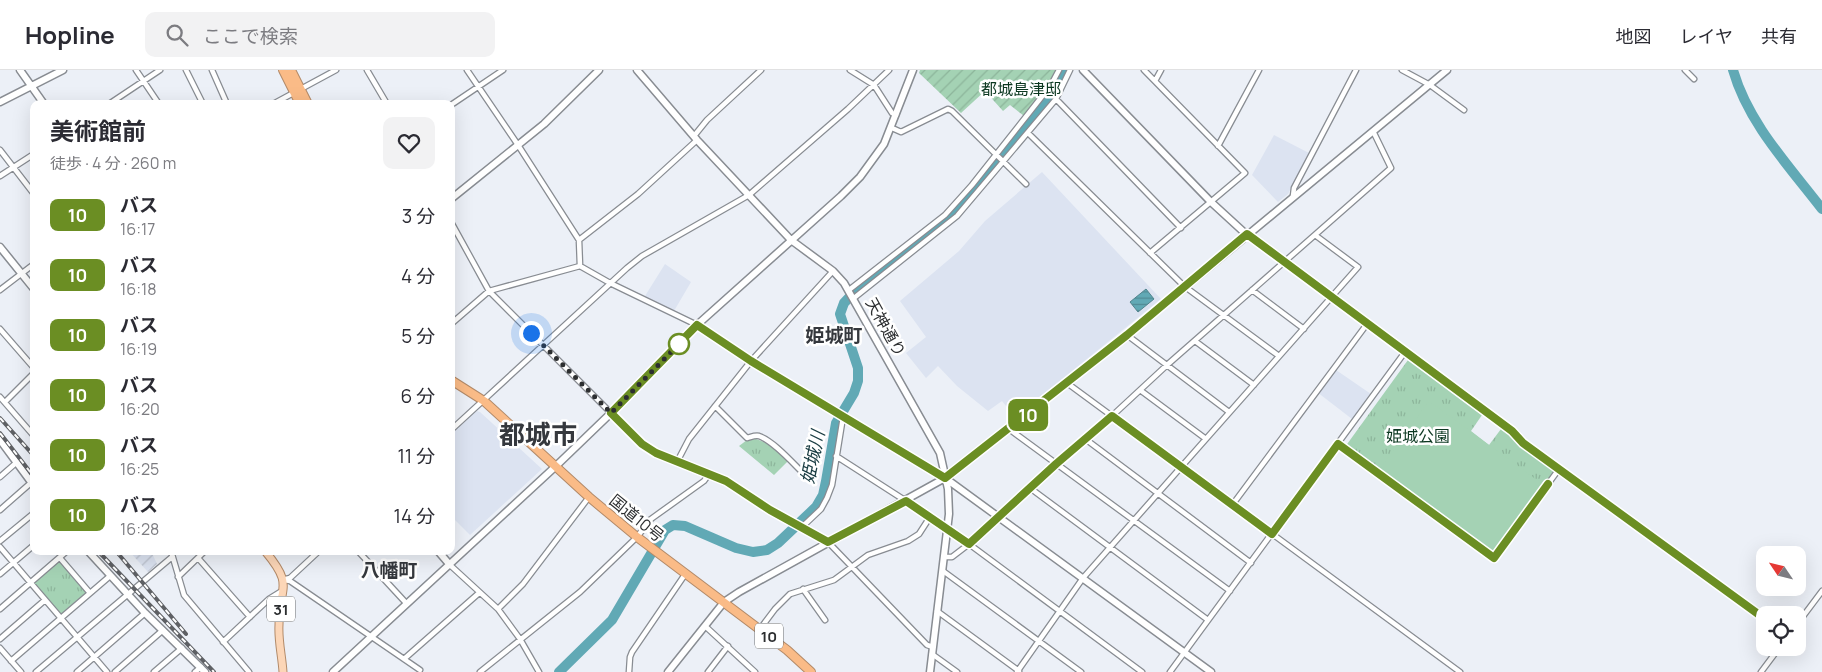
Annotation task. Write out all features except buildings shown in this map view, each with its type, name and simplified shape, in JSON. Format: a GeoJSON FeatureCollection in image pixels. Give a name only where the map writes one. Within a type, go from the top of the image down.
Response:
{"type":"FeatureCollection","features":[{"type":"Feature","properties":{"kind":"highway"},"geometry":{"type":"LineString","coordinates":[[283,70],[305,100]]}},
{"type":"Feature","properties":{"kind":"highway"},"geometry":{"type":"LineString","coordinates":[[291,70],[299,100]]}},
{"type":"Feature","properties":{"kind":"highway","name":"国道10号"},"geometry":{"type":"LineString","coordinates":[[455,383],[484,401],[589,497],[637,537],[760,629],[812,672]]}},
{"type":"Feature","properties":{"kind":"main road","name":"31"},"geometry":{"type":"LineString","coordinates":[[268,555],[284,580],[278,623],[283,672]]}},
{"type":"Feature","properties":{"kind":"street"},"geometry":{"type":"LineString","coordinates":[[20,70],[41,100]]}},
{"type":"Feature","properties":{"kind":"street"},"geometry":{"type":"LineString","coordinates":[[0,102],[63,70]]}},
{"type":"Feature","properties":{"kind":"street"},"geometry":{"type":"LineString","coordinates":[[136,70],[156,100]]}},
{"type":"Feature","properties":{"kind":"street"},"geometry":{"type":"LineString","coordinates":[[115,100],[160,70]]}},
{"type":"Feature","properties":{"kind":"street"},"geometry":{"type":"LineString","coordinates":[[186,70],[201,100]]}},
{"type":"Feature","properties":{"kind":"street"},"geometry":{"type":"LineString","coordinates":[[212,70],[225,100]]}},
{"type":"Feature","properties":{"kind":"street"},"geometry":{"type":"LineString","coordinates":[[280,100],[336,70]]}},
{"type":"Feature","properties":{"kind":"street"},"geometry":{"type":"LineString","coordinates":[[367,70],[385,100]]}},
{"type":"Feature","properties":{"kind":"street"},"geometry":{"type":"LineString","coordinates":[[467,70],[579,240],[580,266]]}},
{"type":"Feature","properties":{"kind":"street"},"geometry":{"type":"LineString","coordinates":[[455,102],[503,70]]}},
{"type":"Feature","properties":{"kind":"street"},"geometry":{"type":"LineString","coordinates":[[455,196],[544,124],[599,70]]}},
{"type":"Feature","properties":{"kind":"street"},"geometry":{"type":"LineString","coordinates":[[579,240],[638,194],[696,138],[707,120],[761,70]]}},
{"type":"Feature","properties":{"kind":"street"},"geometry":{"type":"LineString","coordinates":[[850,70],[874,85],[892,114],[896,116]]}},
{"type":"Feature","properties":{"kind":"street"},"geometry":{"type":"LineString","coordinates":[[455,426],[610,283],[642,256],[749,195],[889,70]]}},
{"type":"Feature","properties":{"kind":"street"},"geometry":{"type":"LineString","coordinates":[[333,672],[556,466],[697,325],[860,177],[884,144],[892,128],[913,70]]}},
{"type":"Feature","properties":{"kind":"street"},"geometry":{"type":"LineString","coordinates":[[849,291],[945,215],[996,155],[1051,85],[1059,70]]}},
{"type":"Feature","properties":{"kind":"street"},"geometry":{"type":"LineString","coordinates":[[854,298],[957,216],[1056,99],[1070,70]]}},
{"type":"Feature","properties":{"kind":"street"},"geometry":{"type":"LineString","coordinates":[[1084,70],[1211,202],[1247,234],[1512,431],[1523,443],[1756,612]]}},
{"type":"Feature","properties":{"kind":"street"},"geometry":{"type":"LineString","coordinates":[[1144,70],[1245,173],[1150,253]]}},
{"type":"Feature","properties":{"kind":"street"},"geometry":{"type":"LineString","coordinates":[[1155,81],[1161,70]]}},
{"type":"Feature","properties":{"kind":"street"},"geometry":{"type":"LineString","coordinates":[[1218,146],[1258,70]]}},
{"type":"Feature","properties":{"kind":"street"},"geometry":{"type":"LineString","coordinates":[[1294,196],[1294,188],[1356,70]]}},
{"type":"Feature","properties":{"kind":"street"},"geometry":{"type":"LineString","coordinates":[[1402,70],[1430,84],[1464,110]]}},
{"type":"Feature","properties":{"kind":"street"},"geometry":{"type":"LineString","coordinates":[[668,672],[724,602],[945,478],[1127,335],[1447,70]]}},
{"type":"Feature","properties":{"kind":"street"},"geometry":{"type":"LineString","coordinates":[[1685,70],[1694,79]]}},
{"type":"Feature","properties":{"kind":"street","name":"天神通り"},"geometry":{"type":"LineString","coordinates":[[639,71],[696,138],[791,240],[833,271],[849,291],[940,452],[949,495],[948,529],[930,672]]}},
{"type":"Feature","properties":{"kind":"street"},"geometry":{"type":"LineString","coordinates":[[1056,99],[1180,228]]}},
{"type":"Feature","properties":{"kind":"street"},"geometry":{"type":"LineString","coordinates":[[892,128],[901,132],[948,109],[1026,184]]}},
{"type":"Feature","properties":{"kind":"street"},"geometry":{"type":"LineString","coordinates":[[945,557],[952,558],[969,544],[1084,438],[1112,416],[1167,365],[1391,168],[1373,131]]}},
{"type":"Feature","properties":{"kind":"street"},"geometry":{"type":"LineString","coordinates":[[1028,133],[1184,286],[1279,356]]}},
{"type":"Feature","properties":{"kind":"street"},"geometry":{"type":"LineString","coordinates":[[0,150],[30,189]]}},
{"type":"Feature","properties":{"kind":"street"},"geometry":{"type":"LineString","coordinates":[[0,176],[30,157]]}},
{"type":"Feature","properties":{"kind":"street"},"geometry":{"type":"LineString","coordinates":[[455,229],[489,291],[642,444],[656,453],[726,481],[770,510],[828,542],[927,645],[957,672]]}},
{"type":"Feature","properties":{"kind":"street"},"geometry":{"type":"LineString","coordinates":[[937,611],[1018,672],[1083,578],[1358,267],[1315,235]]}},
{"type":"Feature","properties":{"kind":"street"},"geometry":{"type":"LineString","coordinates":[[0,247],[30,284]]}},
{"type":"Feature","properties":{"kind":"street"},"geometry":{"type":"LineString","coordinates":[[455,321],[489,291],[580,266],[610,283],[697,325],[751,361],[945,478],[1211,672]]}},
{"type":"Feature","properties":{"kind":"street"},"geometry":{"type":"LineString","coordinates":[[0,290],[30,267]]}},
{"type":"Feature","properties":{"kind":"street"},"geometry":{"type":"LineString","coordinates":[[677,462],[689,439],[751,361],[833,271]]}},
{"type":"Feature","properties":{"kind":"street"},"geometry":{"type":"LineString","coordinates":[[1252,290],[1304,329]]}},
{"type":"Feature","properties":{"kind":"street"},"geometry":{"type":"LineString","coordinates":[[1233,504],[1367,324]]}},
{"type":"Feature","properties":{"kind":"street"},"geometry":{"type":"LineString","coordinates":[[0,329],[30,363]]}},
{"type":"Feature","properties":{"kind":"street"},"geometry":{"type":"LineString","coordinates":[[1127,335],[1229,412]]}},
{"type":"Feature","properties":{"kind":"street"},"geometry":{"type":"LineString","coordinates":[[1195,341],[1254,385]]}},
{"type":"Feature","properties":{"kind":"street"},"geometry":{"type":"LineString","coordinates":[[1170,672],[1405,352]]}},
{"type":"Feature","properties":{"kind":"street"},"geometry":{"type":"LineString","coordinates":[[5,402],[30,377]]}},
{"type":"Feature","properties":{"kind":"street"},"geometry":{"type":"LineString","coordinates":[[1067,383],[1460,672]]}},
{"type":"Feature","properties":{"kind":"street"},"geometry":{"type":"LineString","coordinates":[[1140,390],[1206,439]]}},
{"type":"Feature","properties":{"kind":"street"},"geometry":{"type":"LineString","coordinates":[[0,397],[30,431]]}},
{"type":"Feature","properties":{"kind":"street"},"geometry":{"type":"LineString","coordinates":[[715,406],[748,438],[760,437],[781,452],[800,470]]}},
{"type":"Feature","properties":{"kind":"street"},"geometry":{"type":"LineString","coordinates":[[802,527],[821,509],[828,498],[832,485],[843,417]]}},
{"type":"Feature","properties":{"kind":"street"},"geometry":{"type":"LineString","coordinates":[[1009,429],[1230,591]]}},
{"type":"Feature","properties":{"kind":"street"},"geometry":{"type":"LineString","coordinates":[[1084,438],[1251,563]]}},
{"type":"Feature","properties":{"kind":"street"},"geometry":{"type":"LineString","coordinates":[[0,440],[30,479]]}},
{"type":"Feature","properties":{"kind":"street"},"geometry":{"type":"LineString","coordinates":[[1338,444],[1494,558],[1559,468]]}},
{"type":"Feature","properties":{"kind":"street"},"geometry":{"type":"LineString","coordinates":[[836,456],[948,529],[1142,672]]}},
{"type":"Feature","properties":{"kind":"street"},"geometry":{"type":"LineString","coordinates":[[0,477],[16,462]]}},
{"type":"Feature","properties":{"kind":"street"},"geometry":{"type":"LineString","coordinates":[[480,672],[520,639],[550,618],[637,537],[651,519],[704,482],[709,474]]}},
{"type":"Feature","properties":{"kind":"street"},"geometry":{"type":"LineString","coordinates":[[0,510],[30,485]]}},
{"type":"Feature","properties":{"kind":"street"},"geometry":{"type":"LineString","coordinates":[[1030,488],[1208,620]]}},
{"type":"Feature","properties":{"kind":"street"},"geometry":{"type":"LineString","coordinates":[[498,609],[523,584],[589,497]]}},
{"type":"Feature","properties":{"kind":"street"},"geometry":{"type":"LineString","coordinates":[[0,541],[30,516]]}},
{"type":"Feature","properties":{"kind":"street"},"geometry":{"type":"LineString","coordinates":[[760,629],[775,609],[790,594],[834,580],[868,555],[908,541],[919,534],[930,517]]}},
{"type":"Feature","properties":{"kind":"street"},"geometry":{"type":"LineString","coordinates":[[0,547],[107,672]]}},
{"type":"Feature","properties":{"kind":"street"},"geometry":{"type":"LineString","coordinates":[[0,574],[30,548]]}},
{"type":"Feature","properties":{"kind":"street"},"geometry":{"type":"LineString","coordinates":[[0,609],[63,555]]}},
{"type":"Feature","properties":{"kind":"street"},"geometry":{"type":"LineString","coordinates":[[92,555],[145,613],[203,670],[195,672]]}},
{"type":"Feature","properties":{"kind":"street"},"geometry":{"type":"LineString","coordinates":[[36,672],[170,555]]}},
{"type":"Feature","properties":{"kind":"street"},"geometry":{"type":"LineString","coordinates":[[171,555],[184,595],[250,672]]}},
{"type":"Feature","properties":{"kind":"street"},"geometry":{"type":"LineString","coordinates":[[178,577],[201,555]]}},
{"type":"Feature","properties":{"kind":"street"},"geometry":{"type":"LineString","coordinates":[[284,580],[290,578],[315,555]]}},
{"type":"Feature","properties":{"kind":"street"},"geometry":{"type":"LineString","coordinates":[[362,555],[407,604]]}},
{"type":"Feature","properties":{"kind":"street"},"geometry":{"type":"LineString","coordinates":[[441,555],[479,593],[498,609],[520,639],[539,672]]}},
{"type":"Feature","properties":{"kind":"street"},"geometry":{"type":"LineString","coordinates":[[60,558],[90,593]]}},
{"type":"Feature","properties":{"kind":"street"},"geometry":{"type":"LineString","coordinates":[[198,558],[250,617]]}},
{"type":"Feature","properties":{"kind":"street"},"geometry":{"type":"LineString","coordinates":[[943,571],[1081,672]]}},
{"type":"Feature","properties":{"kind":"street"},"geometry":{"type":"LineString","coordinates":[[629,672],[632,652],[686,574]]}},
{"type":"Feature","properties":{"kind":"street"},"geometry":{"type":"LineString","coordinates":[[11,660],[110,576]]}},
{"type":"Feature","properties":{"kind":"street"},"geometry":{"type":"LineString","coordinates":[[284,580],[290,581],[420,670]]}},
{"type":"Feature","properties":{"kind":"street"},"geometry":{"type":"LineString","coordinates":[[803,589],[825,620]]}},
{"type":"Feature","properties":{"kind":"street"},"geometry":{"type":"LineString","coordinates":[[223,642],[269,598],[284,590]]}},
{"type":"Feature","properties":{"kind":"street"},"geometry":{"type":"LineString","coordinates":[[1806,612],[1822,591]]}},
{"type":"Feature","properties":{"kind":"street"},"geometry":{"type":"LineString","coordinates":[[404,659],[479,593]]}},
{"type":"Feature","properties":{"kind":"street"},"geometry":{"type":"LineString","coordinates":[[0,639],[45,600]]}},
{"type":"Feature","properties":{"kind":"street"},"geometry":{"type":"LineString","coordinates":[[77,672],[145,613]]}},
{"type":"Feature","properties":{"kind":"street"},"geometry":{"type":"LineString","coordinates":[[705,626],[755,672]]}},
{"type":"Feature","properties":{"kind":"street"},"geometry":{"type":"LineString","coordinates":[[115,672],[163,630]]}},
{"type":"Feature","properties":{"kind":"street"},"geometry":{"type":"LineString","coordinates":[[708,672],[728,646]]}},
{"type":"Feature","properties":{"kind":"street"},"geometry":{"type":"LineString","coordinates":[[0,648],[21,672]]}},
{"type":"Feature","properties":{"kind":"street"},"geometry":{"type":"LineString","coordinates":[[154,672],[182,648]]}},
{"type":"Feature","properties":{"kind":"street"},"geometry":{"type":"LineString","coordinates":[[1761,672],[1774,656]]}},
{"type":"Feature","properties":{"kind":"shaded area"},"geometry":{"type":"Polygon","coordinates":[[[1274,135],[1309,153],[1288,194],[1278,202],[1252,175],[1274,135]]]}},
{"type":"Feature","properties":{"kind":"shaded area"},"geometry":{"type":"Polygon","coordinates":[[[1042,172],[1161,299],[1015,417],[1002,401],[988,411],[957,386],[938,366],[926,378],[906,353],[926,337],[900,301],[959,251],[985,221],[1042,172]]]}},
{"type":"Feature","properties":{"kind":"shaded area"},"geometry":{"type":"Polygon","coordinates":[[[665,264],[691,282],[674,311],[645,296],[665,264]]]}},
{"type":"Feature","properties":{"kind":"shaded area"},"geometry":{"type":"Polygon","coordinates":[[[1336,370],[1371,394],[1352,419],[1317,392],[1336,370]]]}},
{"type":"Feature","properties":{"kind":"shaded area"},"geometry":{"type":"Polygon","coordinates":[[[477,411],[480,412],[542,469],[470,535],[455,520],[455,430],[477,411]]]}},
{"type":"Feature","properties":{"kind":"shaded area"},"geometry":{"type":"Polygon","coordinates":[[[133,555],[153,555],[157,564],[148,572],[133,555]]]}},
{"type":"Feature","properties":{"kind":"green space","name":"都城島津邸"},"geometry":{"type":"Polygon","coordinates":[[[920,70],[1057,70],[1050,83],[1024,116],[1010,105],[1003,111],[985,91],[961,113],[919,73],[920,70]]]}},
{"type":"Feature","properties":{"kind":"green space","name":"姫城公園"},"geometry":{"type":"Polygon","coordinates":[[[1408,360],[1482,415],[1471,431],[1489,445],[1501,429],[1556,470],[1494,555],[1345,447],[1408,360]]]}},
{"type":"Feature","properties":{"kind":"green space","name":"姫城公園"},"geometry":{"type":"Polygon","coordinates":[[[1429,401],[1545,486],[1494,555],[1378,471],[1429,401]]]}},
{"type":"Feature","properties":{"kind":"green space"},"geometry":{"type":"Polygon","coordinates":[[[756,439],[769,445],[788,461],[774,475],[739,446],[747,440],[756,439]]]}},
{"type":"Feature","properties":{"kind":"green space"},"geometry":{"type":"Polygon","coordinates":[[[60,558],[90,593],[61,618],[30,583],[60,558]]]}},
{"type":"Feature","properties":{"kind":"water"},"geometry":{"type":"Polygon","coordinates":[[[1146,289],[1154,299],[1138,312],[1130,302],[1146,289]]]}},
{"type":"Feature","properties":{"kind":"waterway","name":"姫城川"},"geometry":{"type":"LineString","coordinates":[[559,672],[612,620],[665,530],[673,525],[685,526],[736,548],[753,552],[767,550],[778,543],[816,507],[823,495],[836,423],[854,393],[858,381],[858,368],[840,314],[844,303],[859,287],[951,216],[968,199],[1053,94],[1066,70]]}},
{"type":"Feature","properties":{"kind":"waterway"},"geometry":{"type":"LineString","coordinates":[[1733,70],[1740,89],[1759,126],[1822,209]]}},
{"type":"Feature","properties":{"kind":"railway"},"geometry":{"type":"LineString","coordinates":[[0,418],[30,452]]}},
{"type":"Feature","properties":{"kind":"railway"},"geometry":{"type":"LineString","coordinates":[[0,433],[30,472]]}},
{"type":"Feature","properties":{"kind":"railway"},"geometry":{"type":"LineString","coordinates":[[102,555],[214,672]]}},
{"type":"Feature","properties":{"kind":"railway"},"geometry":{"type":"LineString","coordinates":[[119,555],[186,634]]}},
{"type":"Feature","properties":{"kind":"bus line","name":"10"},"geometry":{"type":"LineString","coordinates":[[1548,484],[1494,558],[1338,444],[1272,534],[1112,416],[1084,438],[969,544],[906,501],[828,542],[770,510],[726,481],[656,453],[642,444],[611,413],[697,325],[751,361],[945,478],[1127,335],[1247,234],[1512,431],[1523,443],[1756,612]]}},
{"type":"Feature","properties":{"kind":"district","name":"姫城町"},"geometry":{"type":"Point","coordinates":[834,335]}},
{"type":"Feature","properties":{"kind":"district","name":"都城市"},"geometry":{"type":"Point","coordinates":[538,434]}},
{"type":"Feature","properties":{"kind":"district","name":"八幡町"},"geometry":{"type":"Point","coordinates":[389,570]}},
{"type":"Feature","properties":{"kind":"route"},"geometry":{"type":"LineString","coordinates":[[531,333],[611,413],[679,344]]}}]}
